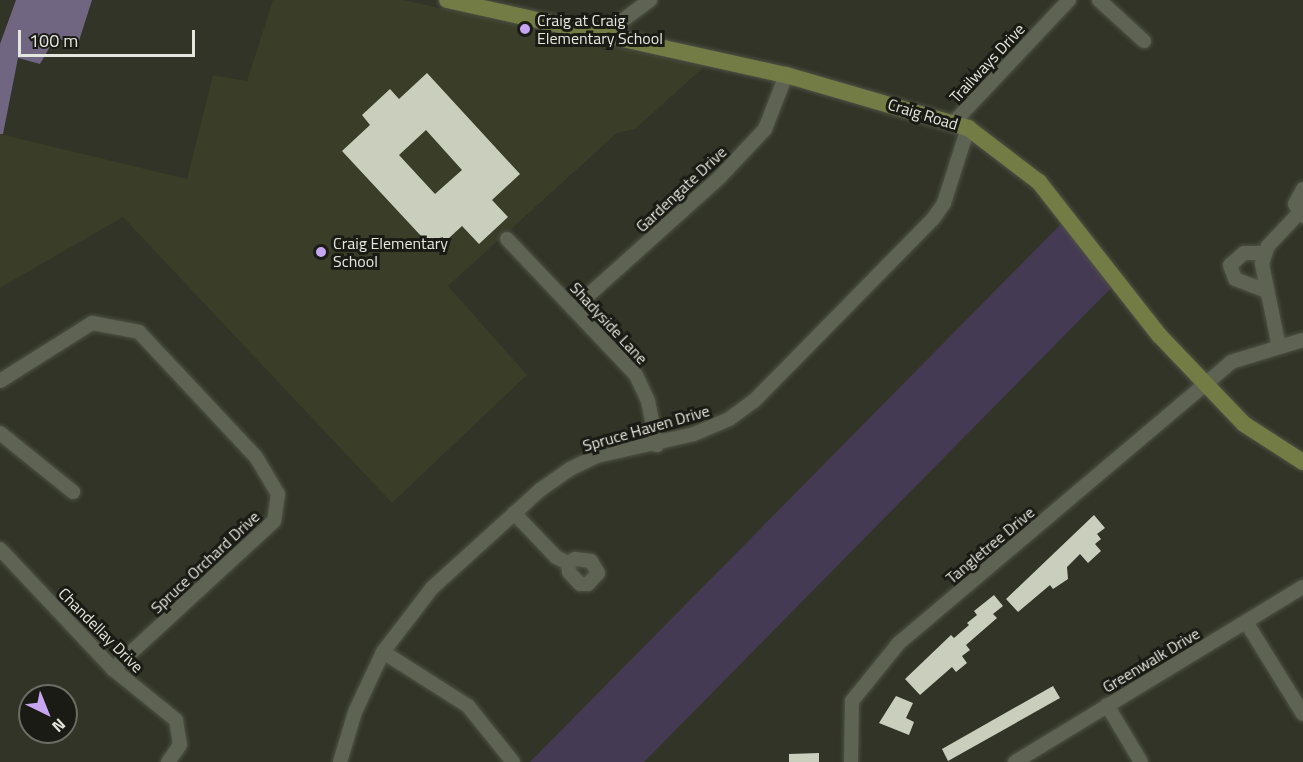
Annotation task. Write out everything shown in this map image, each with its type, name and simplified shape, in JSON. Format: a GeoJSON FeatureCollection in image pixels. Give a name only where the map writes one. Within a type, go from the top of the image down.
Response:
{"type":"FeatureCollection","features":[{"type":"Feature","properties":{"kind":"main road","name":"Craig Road"},"geometry":{"type":"LineString","coordinates":[[447,0],[786,75],[961,125],[1017,162],[1046,189],[1159,335],[1244,424],[1303,462]]}},
{"type":"Feature","properties":{"kind":"street"},"geometry":{"type":"LineString","coordinates":[[603,35],[650,0]]}},
{"type":"Feature","properties":{"kind":"street","name":"Trailways Drive"},"geometry":{"type":"LineString","coordinates":[[961,125],[1070,0]]}},
{"type":"Feature","properties":{"kind":"street"},"geometry":{"type":"LineString","coordinates":[[1099,0],[1144,41]]}},
{"type":"Feature","properties":{"kind":"street","name":"Gardengate Drive"},"geometry":{"type":"LineString","coordinates":[[573,309],[720,177],[765,129],[786,75]]}},
{"type":"Feature","properties":{"kind":"street","name":"Spruce Haven Drive"},"geometry":{"type":"LineString","coordinates":[[340,762],[355,712],[383,652],[432,588],[514,513],[570,469],[597,456],[657,445],[729,419],[754,401],[933,219],[944,204],[961,125]]}},
{"type":"Feature","properties":{"kind":"street"},"geometry":{"type":"LineString","coordinates":[[1279,347],[1262,274],[1265,253],[1301,215],[1295,199],[1303,189]]}},
{"type":"Feature","properties":{"kind":"street","name":"Shadyside Lane"},"geometry":{"type":"LineString","coordinates":[[507,239],[636,375],[648,401],[657,445]]}},
{"type":"Feature","properties":{"kind":"street"},"geometry":{"type":"LineString","coordinates":[[1265,253],[1244,253],[1230,265],[1235,279],[1266,291]]}},
{"type":"Feature","properties":{"kind":"street","name":"Spruce Orchard Drive"},"geometry":{"type":"LineString","coordinates":[[0,381],[92,323],[138,332],[256,457],[278,495],[274,521],[112,669]]}},
{"type":"Feature","properties":{"kind":"street","name":"Tangletree Drive"},"geometry":{"type":"LineString","coordinates":[[851,762],[852,701],[899,644],[1231,362],[1303,340]]}},
{"type":"Feature","properties":{"kind":"street"},"geometry":{"type":"LineString","coordinates":[[0,433],[74,492]]}},
{"type":"Feature","properties":{"kind":"street"},"geometry":{"type":"LineString","coordinates":[[514,513],[556,557],[568,563]]}},
{"type":"Feature","properties":{"kind":"street","name":"Chandellay Drive"},"geometry":{"type":"LineString","coordinates":[[0,549],[112,669],[176,720],[181,737],[168,762]]}},
{"type":"Feature","properties":{"kind":"street","name":"Greenwalk Drive"},"geometry":{"type":"LineString","coordinates":[[1015,762],[1303,587]]}},
{"type":"Feature","properties":{"kind":"street"},"geometry":{"type":"LineString","coordinates":[[1246,622],[1303,714]]}},
{"type":"Feature","properties":{"kind":"street"},"geometry":{"type":"LineString","coordinates":[[383,652],[468,706],[513,762]]}},
{"type":"Feature","properties":{"kind":"street"},"geometry":{"type":"LineString","coordinates":[[1107,705],[1141,762]]}},
{"type":"Feature","properties":{"kind":"shaded area"},"geometry":{"type":"Polygon","coordinates":[[[16,0],[92,0],[78,44],[55,38],[40,64],[18,58],[3,134],[0,134],[0,44],[16,0]]]}},
{"type":"Feature","properties":{"kind":"shaded area","name":"Craig Elementary School"},"geometry":{"type":"Polygon","coordinates":[[[273,0],[404,0],[704,67],[635,129],[617,133],[448,286],[527,375],[392,503],[123,217],[0,288],[0,134],[187,179],[213,75],[247,81],[273,0]]]}},
{"type":"Feature","properties":{"kind":"shaded area"},"geometry":{"type":"Polygon","coordinates":[[[1063,222],[1111,288],[644,762],[530,762],[1063,222]]]}},
{"type":"Feature","properties":{"kind":"building"},"geometry":{"type":"Polygon","coordinates":[[[427,73],[520,174],[492,200],[508,217],[479,244],[462,226],[435,251],[342,151],[370,125],[362,115],[390,89],[399,99],[427,73]],[[426,130],[399,155],[435,194],[462,170],[426,130]]]}},
{"type":"Feature","properties":{"kind":"building"},"geometry":{"type":"Polygon","coordinates":[[[1094,515],[1105,528],[1097,534],[1101,539],[1095,544],[1101,551],[1088,563],[1080,554],[1067,567],[1068,579],[1053,589],[1050,585],[1018,612],[1006,599],[1094,515]]]}},
{"type":"Feature","properties":{"kind":"building"},"geometry":{"type":"Polygon","coordinates":[[[994,595],[1003,606],[993,614],[997,618],[966,645],[970,650],[962,656],[967,663],[956,672],[952,667],[920,695],[905,679],[951,635],[954,638],[969,625],[967,623],[977,615],[974,611],[994,595]]]}},
{"type":"Feature","properties":{"kind":"building"},"geometry":{"type":"Polygon","coordinates":[[[1053,686],[1060,698],[948,761],[942,749],[1053,686]]]}},
{"type":"Feature","properties":{"kind":"building"},"geometry":{"type":"Polygon","coordinates":[[[896,696],[913,703],[906,718],[914,722],[909,735],[879,723],[896,696]]]}},
{"type":"Feature","properties":{"kind":"building"},"geometry":{"type":"Polygon","coordinates":[[[819,753],[819,762],[789,762],[789,754],[819,753]]]}},
{"type":"Feature","properties":{"kind":"place","name":"Craig at Craig Elementary School"},"geometry":{"type":"Point","coordinates":[525,29]}},
{"type":"Feature","properties":{"kind":"place","name":"Craig Elementary School"},"geometry":{"type":"Point","coordinates":[321,252]}}]}
